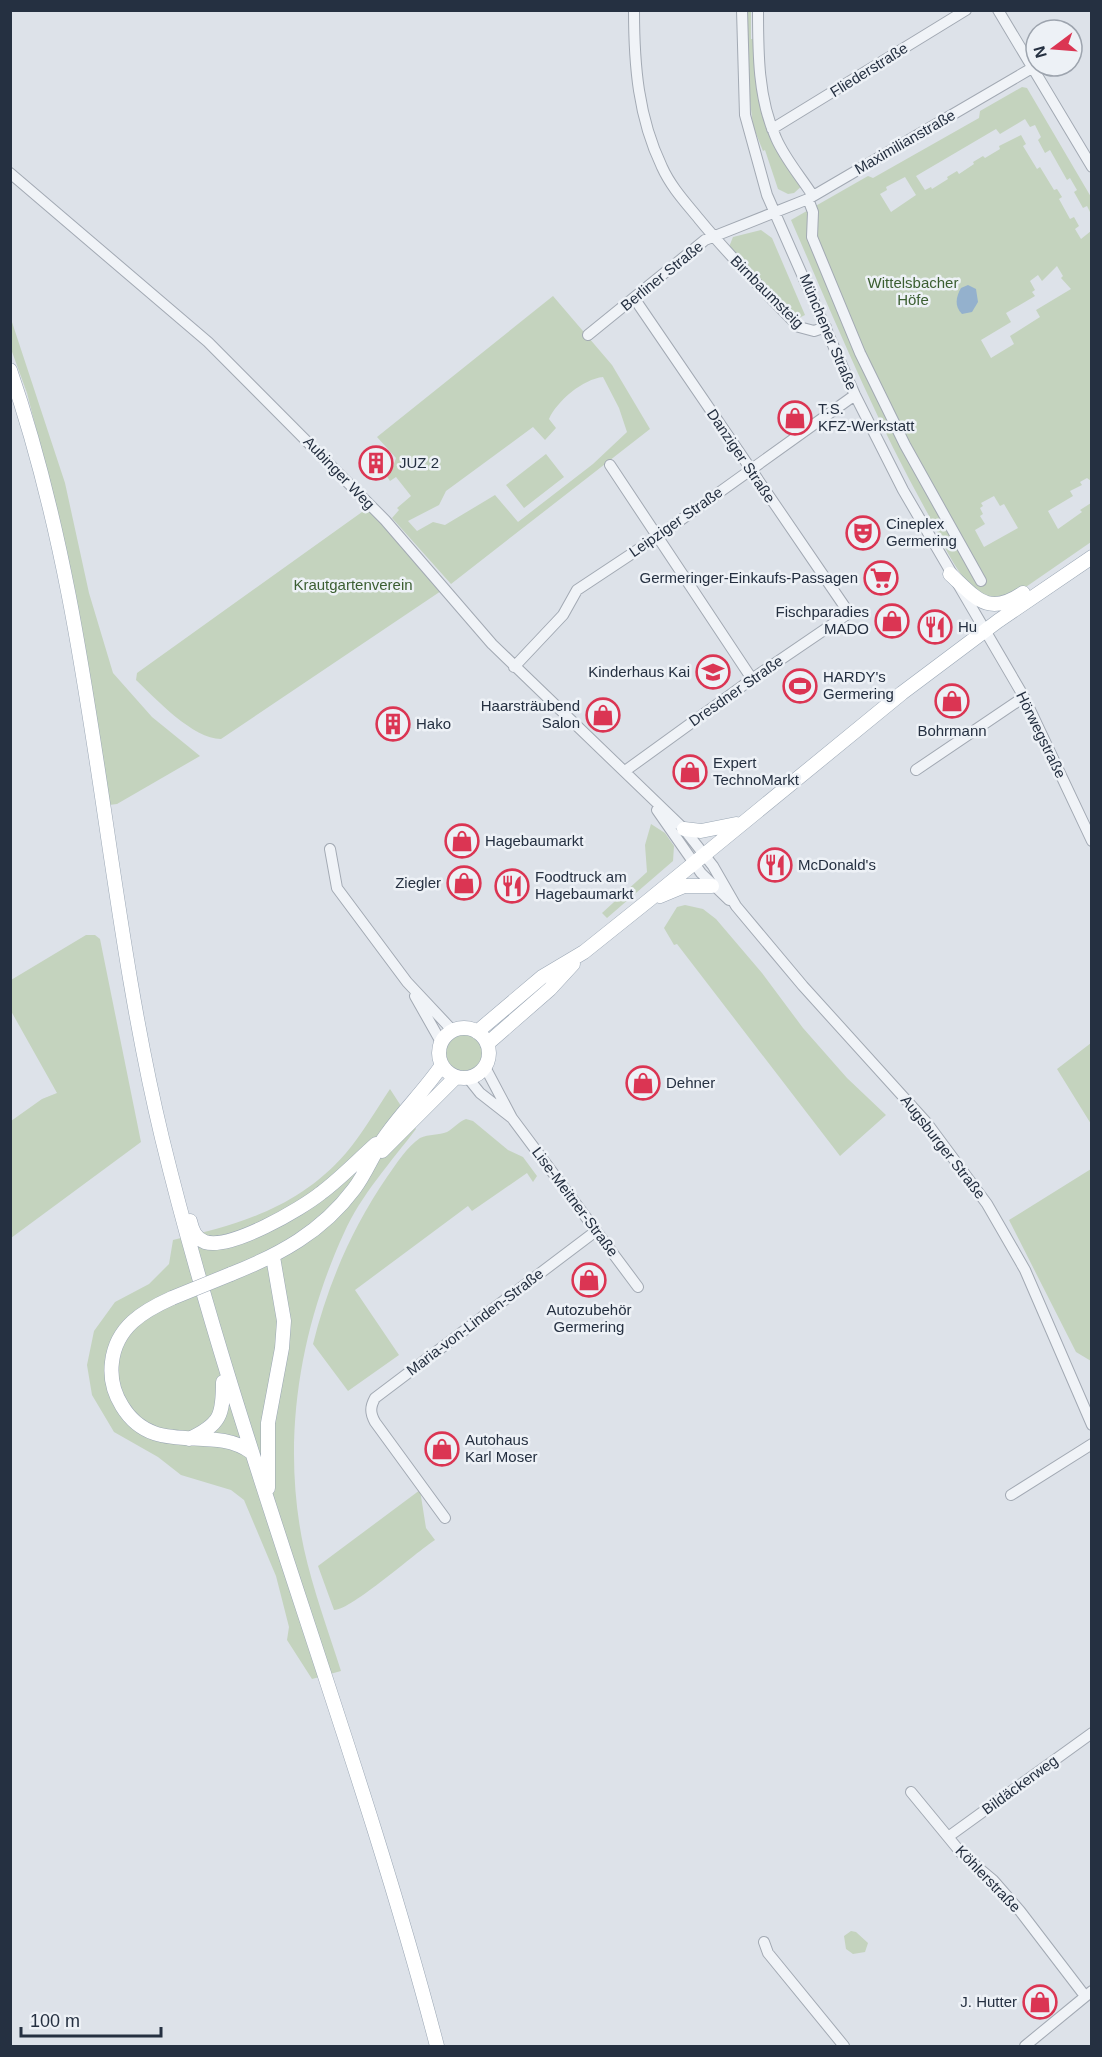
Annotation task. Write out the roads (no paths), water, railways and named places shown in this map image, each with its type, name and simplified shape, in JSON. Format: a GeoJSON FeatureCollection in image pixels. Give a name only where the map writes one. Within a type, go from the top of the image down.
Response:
{"type":"FeatureCollection","features":[{"type":"Feature","properties":{"kind":"main road"},"geometry":{"type":"LineString","coordinates":[[10,370],[29,424],[66,575],[83,668],[137,1014],[180,1210],[251,1452],[360,1779],[437,2046]]}},
{"type":"Feature","properties":{"kind":"main road"},"geometry":{"type":"LineString","coordinates":[[950,574],[976,598],[997,606],[1011,601],[1092,546]]}},
{"type":"Feature","properties":{"kind":"main road"},"geometry":{"type":"LineString","coordinates":[[477,1032],[542,977],[584,952],[902,693],[985,631],[1092,557]]}},
{"type":"Feature","properties":{"kind":"main road"},"geometry":{"type":"LineString","coordinates":[[684,829],[701,831],[741,823]]}},
{"type":"Feature","properties":{"kind":"main road"},"geometry":{"type":"LineString","coordinates":[[649,900],[684,886],[712,886]]}},
{"type":"Feature","properties":{"kind":"main road"},"geometry":{"type":"LineString","coordinates":[[487,1044],[550,989],[584,952]]}},
{"type":"Feature","properties":{"kind":"main road"},"geometry":{"type":"LineString","coordinates":[[370,1163],[462,1077],[477,1075],[485,1067],[488,1059],[487,1044],[477,1032],[464,1028],[453,1031],[441,1042],[439,1050],[442,1065],[462,1077]]}},
{"type":"Feature","properties":{"kind":"main road"},"geometry":{"type":"LineString","coordinates":[[180,1210],[189,1217],[193,1232],[198,1239],[212,1243],[234,1238],[301,1207],[338,1179],[386,1134],[442,1065]]}},
{"type":"Feature","properties":{"kind":"main road"},"geometry":{"type":"LineString","coordinates":[[251,1452],[233,1442],[167,1438],[135,1422],[118,1400],[112,1375],[115,1348],[129,1324],[144,1310],[273,1257],[309,1234],[336,1212],[370,1163],[386,1134]]}},
{"type":"Feature","properties":{"kind":"main road"},"geometry":{"type":"LineString","coordinates":[[268,1502],[268,1423],[282,1347],[284,1321],[282,1296],[273,1257]]}},
{"type":"Feature","properties":{"kind":"main road"},"geometry":{"type":"LineString","coordinates":[[189,1439],[208,1428],[221,1413],[224,1402],[222,1384],[227,1375]]}},
{"type":"Feature","properties":{"kind":"street","name":"Birnbaumsteig"},"geometry":{"type":"LineString","coordinates":[[634,10],[636,74],[645,122],[662,168],[678,194],[714,237],[799,327],[814,331],[826,327]]}},
{"type":"Feature","properties":{"kind":"street","name":"Münchener Straße"},"geometry":{"type":"LineString","coordinates":[[742,10],[745,115],[756,160],[776,213],[855,395],[915,514],[985,631]]}},
{"type":"Feature","properties":{"kind":"street"},"geometry":{"type":"LineString","coordinates":[[758,10],[759,55],[764,98],[772,129],[811,198]]}},
{"type":"Feature","properties":{"kind":"street","name":"Fliederstraße"},"geometry":{"type":"LineString","coordinates":[[772,129],[966,10]]}},
{"type":"Feature","properties":{"kind":"street"},"geometry":{"type":"LineString","coordinates":[[998,10],[1024,54]]}},
{"type":"Feature","properties":{"kind":"street","name":"Maximilianstraße"},"geometry":{"type":"LineString","coordinates":[[776,213],[811,198],[1024,73]]}},
{"type":"Feature","properties":{"kind":"street"},"geometry":{"type":"LineString","coordinates":[[1038,78],[1092,167]]}},
{"type":"Feature","properties":{"kind":"street","name":"Aubinger Weg"},"geometry":{"type":"LineString","coordinates":[[10,173],[208,342],[385,520],[514,667],[625,771],[698,858]]}},
{"type":"Feature","properties":{"kind":"street","name":"Münchener Straße"},"geometry":{"type":"LineString","coordinates":[[811,198],[812,237],[873,381],[936,502],[981,581]]}},
{"type":"Feature","properties":{"kind":"street","name":"Berliner Straße"},"geometry":{"type":"LineString","coordinates":[[588,335],[705,240],[776,213]]}},
{"type":"Feature","properties":{"kind":"street","name":"Danziger Straße"},"geometry":{"type":"LineString","coordinates":[[634,298],[749,470],[849,613]]}},
{"type":"Feature","properties":{"kind":"street","name":"Leipziger Straße"},"geometry":{"type":"LineString","coordinates":[[514,667],[563,615],[574,593],[657,537],[855,395]]}},
{"type":"Feature","properties":{"kind":"street"},"geometry":{"type":"LineString","coordinates":[[610,465],[752,679]]}},
{"type":"Feature","properties":{"kind":"street","name":"Dresdner Straße"},"geometry":{"type":"LineString","coordinates":[[625,771],[752,679],[849,613]]}},
{"type":"Feature","properties":{"kind":"street","name":"Hörwegstraße"},"geometry":{"type":"LineString","coordinates":[[985,631],[1024,697],[1092,841]]}},
{"type":"Feature","properties":{"kind":"street"},"geometry":{"type":"LineString","coordinates":[[916,770],[1024,697]]}},
{"type":"Feature","properties":{"kind":"street","name":"Aubinger Weg"},"geometry":{"type":"LineString","coordinates":[[646,795],[684,829],[698,858]]}},
{"type":"Feature","properties":{"kind":"street"},"geometry":{"type":"LineString","coordinates":[[330,849],[337,888],[407,982],[453,1031]]}},
{"type":"Feature","properties":{"kind":"street","name":"Augsburger Straße"},"geometry":{"type":"LineString","coordinates":[[698,858],[712,886],[736,906]]}},
{"type":"Feature","properties":{"kind":"street","name":"Augsburger Straße"},"geometry":{"type":"LineString","coordinates":[[698,858],[803,986],[927,1123],[987,1204],[1025,1270],[1092,1425]]}},
{"type":"Feature","properties":{"kind":"street"},"geometry":{"type":"LineString","coordinates":[[407,982],[441,1042]]}},
{"type":"Feature","properties":{"kind":"street","name":"Lise-Meitner-Straße"},"geometry":{"type":"LineString","coordinates":[[485,1067],[512,1118],[638,1287]]}},
{"type":"Feature","properties":{"kind":"street","name":"Lise-Meitner-Straße"},"geometry":{"type":"LineString","coordinates":[[462,1077],[512,1118]]}},
{"type":"Feature","properties":{"kind":"street","name":"Maria-von-Linden-Straße"},"geometry":{"type":"LineString","coordinates":[[445,1518],[375,1422],[371,1408],[375,1398],[596,1231]]}},
{"type":"Feature","properties":{"kind":"street"},"geometry":{"type":"LineString","coordinates":[[1011,1495],[1092,1444]]}},
{"type":"Feature","properties":{"kind":"street","name":"Bildäckerweg"},"geometry":{"type":"LineString","coordinates":[[948,1837],[1092,1733]]}},
{"type":"Feature","properties":{"kind":"street","name":"Köhlerstraße"},"geometry":{"type":"LineString","coordinates":[[911,1792],[948,1837],[1020,1911],[1088,1994]]}},
{"type":"Feature","properties":{"kind":"street"},"geometry":{"type":"LineString","coordinates":[[764,1942],[768,1953],[844,2046]]}},
{"type":"Feature","properties":{"kind":"street"},"geometry":{"type":"LineString","coordinates":[[1025,2046],[1088,1994]]}},
{"type":"Feature","properties":{"kind":"water"},"geometry":{"type":"Polygon","coordinates":[[[968,285],[976,289],[978,302],[972,312],[962,314],[957,305],[957,298],[961,288],[968,285]]]}},
{"type":"Feature","properties":{"kind":"place","name":"T.S. KFZ-Werkstatt"},"geometry":{"type":"Point","coordinates":[795,418]}},
{"type":"Feature","properties":{"kind":"place","name":"JUZ 2"},"geometry":{"type":"Point","coordinates":[376,463]}},
{"type":"Feature","properties":{"kind":"place","name":"Cineplex Germering"},"geometry":{"type":"Point","coordinates":[863,533]}},
{"type":"Feature","properties":{"kind":"place","name":"Germeringer-Einkaufs-Passagen"},"geometry":{"type":"Point","coordinates":[881,578]}},
{"type":"Feature","properties":{"kind":"place","name":"Fischparadies MADO"},"geometry":{"type":"Point","coordinates":[892,621]}},
{"type":"Feature","properties":{"kind":"place","name":"Hu"},"geometry":{"type":"Point","coordinates":[935,627]}},
{"type":"Feature","properties":{"kind":"place","name":"Kinderhaus Kai"},"geometry":{"type":"Point","coordinates":[713,672]}},
{"type":"Feature","properties":{"kind":"place","name":"HARDY's Germering"},"geometry":{"type":"Point","coordinates":[800,686]}},
{"type":"Feature","properties":{"kind":"place","name":"Bohrmann"},"geometry":{"type":"Point","coordinates":[952,701]}},
{"type":"Feature","properties":{"kind":"place","name":"Haarsträubend Salon"},"geometry":{"type":"Point","coordinates":[603,715]}},
{"type":"Feature","properties":{"kind":"place","name":"Hako"},"geometry":{"type":"Point","coordinates":[393,724]}},
{"type":"Feature","properties":{"kind":"place","name":"Expert TechnoMarkt"},"geometry":{"type":"Point","coordinates":[690,772]}},
{"type":"Feature","properties":{"kind":"place","name":"Hagebaumarkt"},"geometry":{"type":"Point","coordinates":[462,841]}},
{"type":"Feature","properties":{"kind":"place","name":"McDonald's"},"geometry":{"type":"Point","coordinates":[775,865]}},
{"type":"Feature","properties":{"kind":"place","name":"Ziegler"},"geometry":{"type":"Point","coordinates":[464,883]}},
{"type":"Feature","properties":{"kind":"place","name":"Foodtruck am Hagebaumarkt"},"geometry":{"type":"Point","coordinates":[512,886]}},
{"type":"Feature","properties":{"kind":"place","name":"Dehner"},"geometry":{"type":"Point","coordinates":[643,1083]}},
{"type":"Feature","properties":{"kind":"place","name":"Autozubehör Germering"},"geometry":{"type":"Point","coordinates":[589,1280]}},
{"type":"Feature","properties":{"kind":"place","name":"Autohaus Karl Moser"},"geometry":{"type":"Point","coordinates":[442,1449]}},
{"type":"Feature","properties":{"kind":"place","name":"J. Hutter"},"geometry":{"type":"Point","coordinates":[1040,2002]}},
{"type":"Feature","properties":{"kind":"park label","name":"Wittelsbacher Höfe"},"geometry":{"type":"Point","coordinates":[913,292]}},
{"type":"Feature","properties":{"kind":"park label","name":"Krautgartenverein"},"geometry":{"type":"Point","coordinates":[353,585]}}]}
